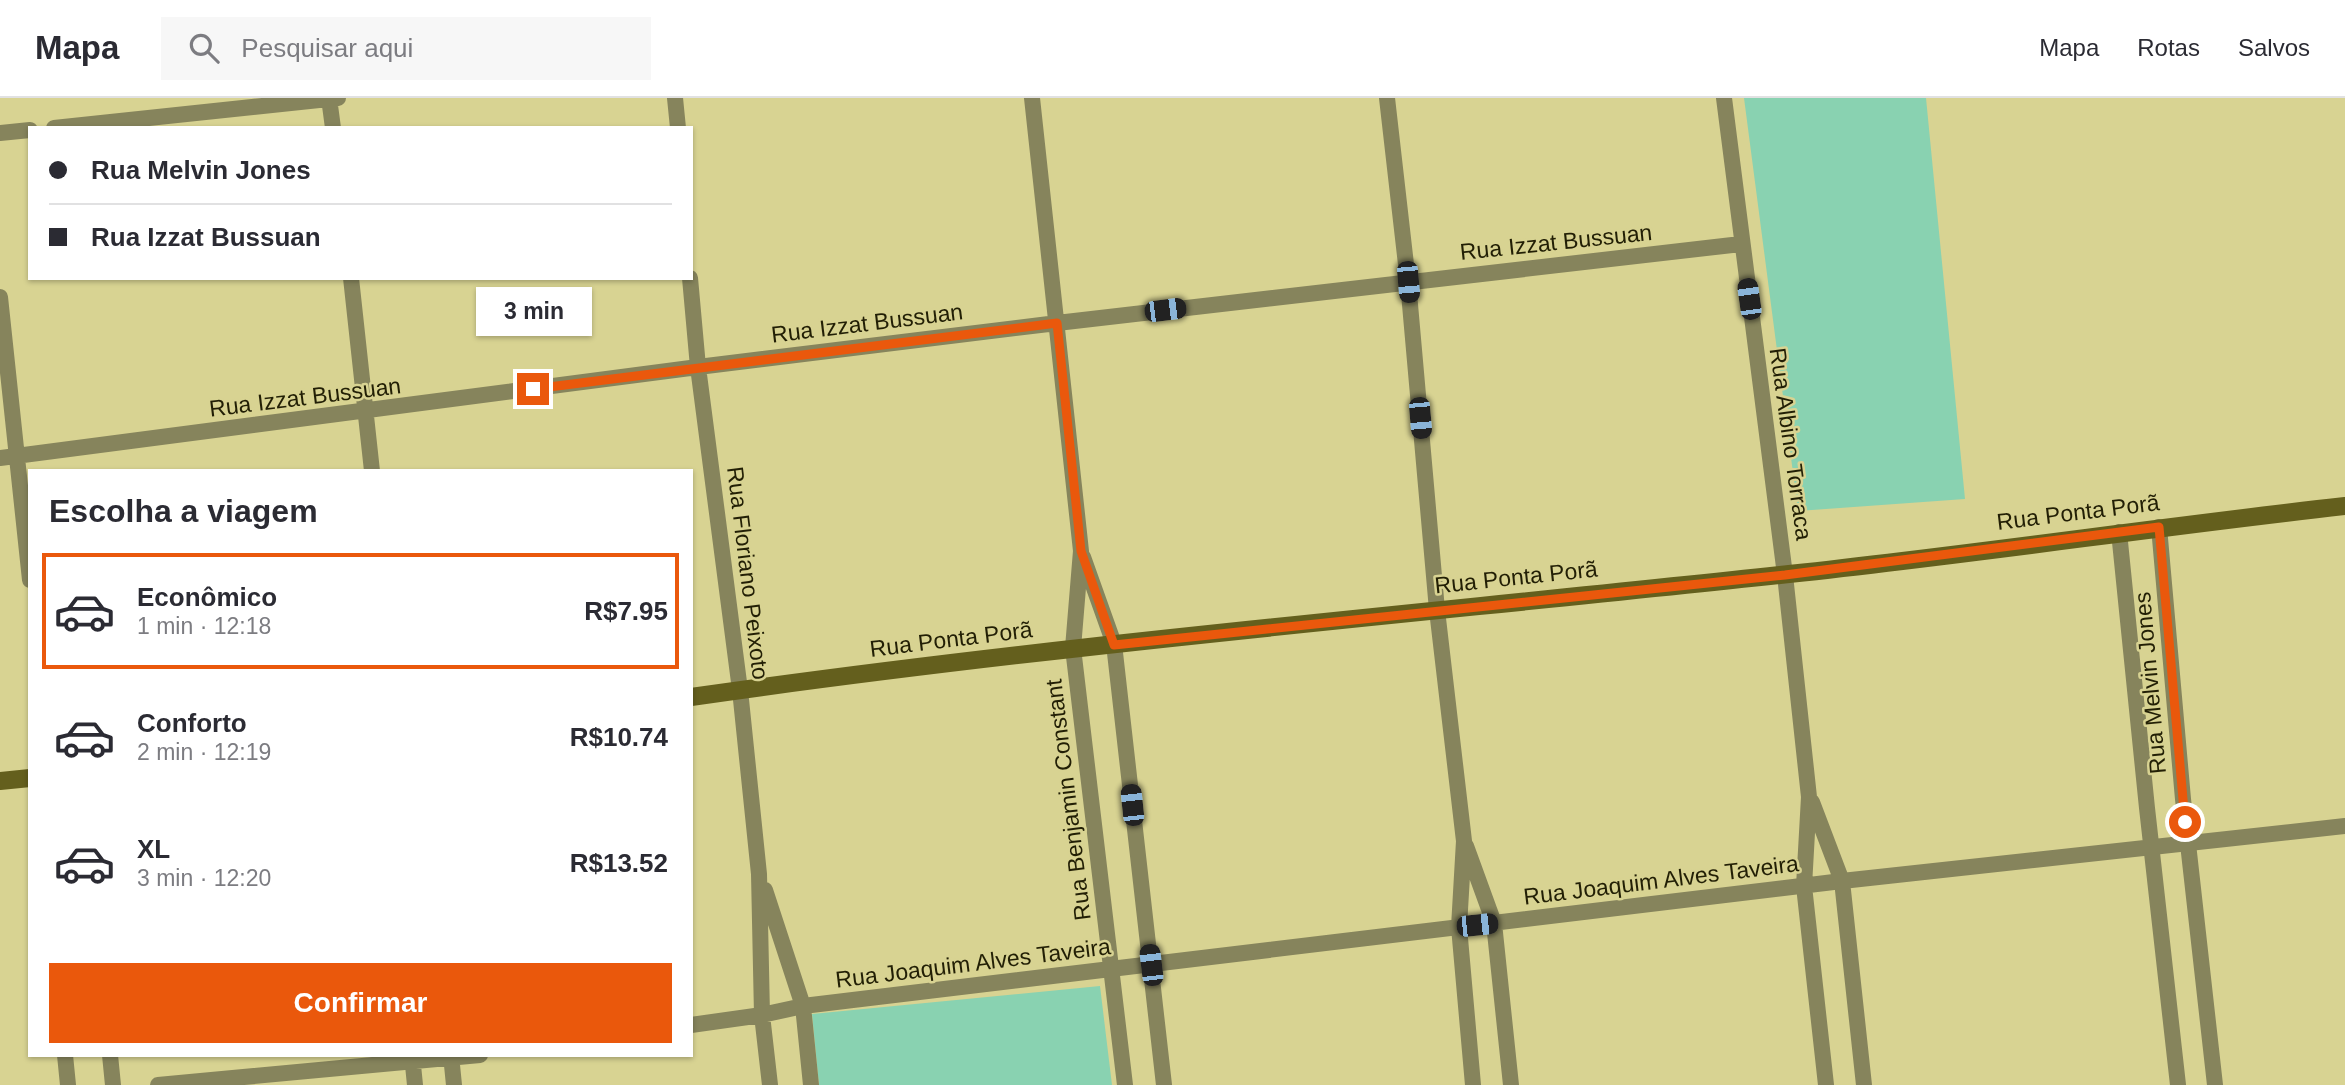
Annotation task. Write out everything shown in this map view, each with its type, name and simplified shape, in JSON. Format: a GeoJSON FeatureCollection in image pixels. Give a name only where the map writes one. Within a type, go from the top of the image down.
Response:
{"type":"FeatureCollection","features":[{"type":"Feature","properties":{"kind":"street"},"geometry":{"type":"LineString","coordinates":[[329,98],[333,126]]}},
{"type":"Feature","properties":{"kind":"street"},"geometry":{"type":"LineString","coordinates":[[72,126],[338,98]]}},
{"type":"Feature","properties":{"kind":"street"},"geometry":{"type":"LineString","coordinates":[[675,98],[678,126]]}},
{"type":"Feature","properties":{"kind":"street","name":"Rua Benjamin Constant"},"geometry":{"type":"LineString","coordinates":[[1032,98],[1081,551],[1073,648],[1125,1085]]}},
{"type":"Feature","properties":{"kind":"street"},"geometry":{"type":"LineString","coordinates":[[1387,98],[1408,282],[1437,610],[1464,841],[1459,927],[1473,1085]]}},
{"type":"Feature","properties":{"kind":"street","name":"Rua Albino Torraca"},"geometry":{"type":"LineString","coordinates":[[1724,98],[1785,575],[1809,797],[1804,886],[1826,1085]]}},
{"type":"Feature","properties":{"kind":"street"},"geometry":{"type":"LineString","coordinates":[[0,133],[28,130]]}},
{"type":"Feature","properties":{"kind":"street","name":"Rua Izzat Bussuan"},"geometry":{"type":"LineString","coordinates":[[8,458],[698,367],[1741,244]]}},
{"type":"Feature","properties":{"kind":"street"},"geometry":{"type":"LineString","coordinates":[[351,280],[372,469]]}},
{"type":"Feature","properties":{"kind":"street","name":"Rua Floriano Peixoto"},"geometry":{"type":"LineString","coordinates":[[690,280],[698,367],[740,690],[760,874],[762,1015],[770,1085]]}},
{"type":"Feature","properties":{"kind":"street"},"geometry":{"type":"LineString","coordinates":[[0,297],[8,458],[28,569]]}},
{"type":"Feature","properties":{"kind":"street","name":"Rua Ponta Porã"},"geometry":{"type":"LineString","coordinates":[[693,697],[1073,648],[1785,575],[2345,506]]}},
{"type":"Feature","properties":{"kind":"street","name":"Rua Melvin Jones"},"geometry":{"type":"LineString","coordinates":[[2159,527],[2188,844],[2215,1085]]}},
{"type":"Feature","properties":{"kind":"street","name":"Rua Melvin Jones"},"geometry":{"type":"LineString","coordinates":[[2119,532],[2178,1085]]}},
{"type":"Feature","properties":{"kind":"street","name":"Rua Benjamin Constant"},"geometry":{"type":"LineString","coordinates":[[1081,551],[1114,645],[1164,1085]]}},
{"type":"Feature","properties":{"kind":"street"},"geometry":{"type":"LineString","coordinates":[[0,782],[28,778]]}},
{"type":"Feature","properties":{"kind":"street","name":"Rua Albino Torraca"},"geometry":{"type":"LineString","coordinates":[[1809,797],[1842,881],[1864,1085]]}},
{"type":"Feature","properties":{"kind":"street","name":"Rua Joaquim Alves Taveira"},"geometry":{"type":"LineString","coordinates":[[693,1025],[803,1006],[1459,927],[1842,881],[2345,826]]}},
{"type":"Feature","properties":{"kind":"street"},"geometry":{"type":"LineString","coordinates":[[1464,841],[1494,923],[1510,1085]]}},
{"type":"Feature","properties":{"kind":"street","name":"Rua Floriano Peixoto"},"geometry":{"type":"LineString","coordinates":[[760,874],[803,1006],[811,1085]]}},
{"type":"Feature","properties":{"kind":"street"},"geometry":{"type":"LineString","coordinates":[[65,1057],[68,1085]]}},
{"type":"Feature","properties":{"kind":"street"},"geometry":{"type":"LineString","coordinates":[[110,1057],[113,1085]]}},
{"type":"Feature","properties":{"kind":"street"},"geometry":{"type":"LineString","coordinates":[[158,1085],[412,1058],[451,1057],[454,1085]]}},
{"type":"Feature","properties":{"kind":"street"},"geometry":{"type":"LineString","coordinates":[[412,1058],[415,1085]]}},
{"type":"Feature","properties":{"kind":"green space"},"geometry":{"type":"Polygon","coordinates":[[[1744,98],[1926,98],[1965,499],[1798,511],[1744,98]]]}},
{"type":"Feature","properties":{"kind":"green space"},"geometry":{"type":"Polygon","coordinates":[[[1100,986],[1112,1085],[819,1085],[812,1014],[1100,986]]]}},
{"type":"Feature","properties":{"kind":"route"},"geometry":{"type":"LineString","coordinates":[[533,389],[1057,323],[1081,551],[1114,645],[1785,575],[2159,527],[2185,822]]}}]}
